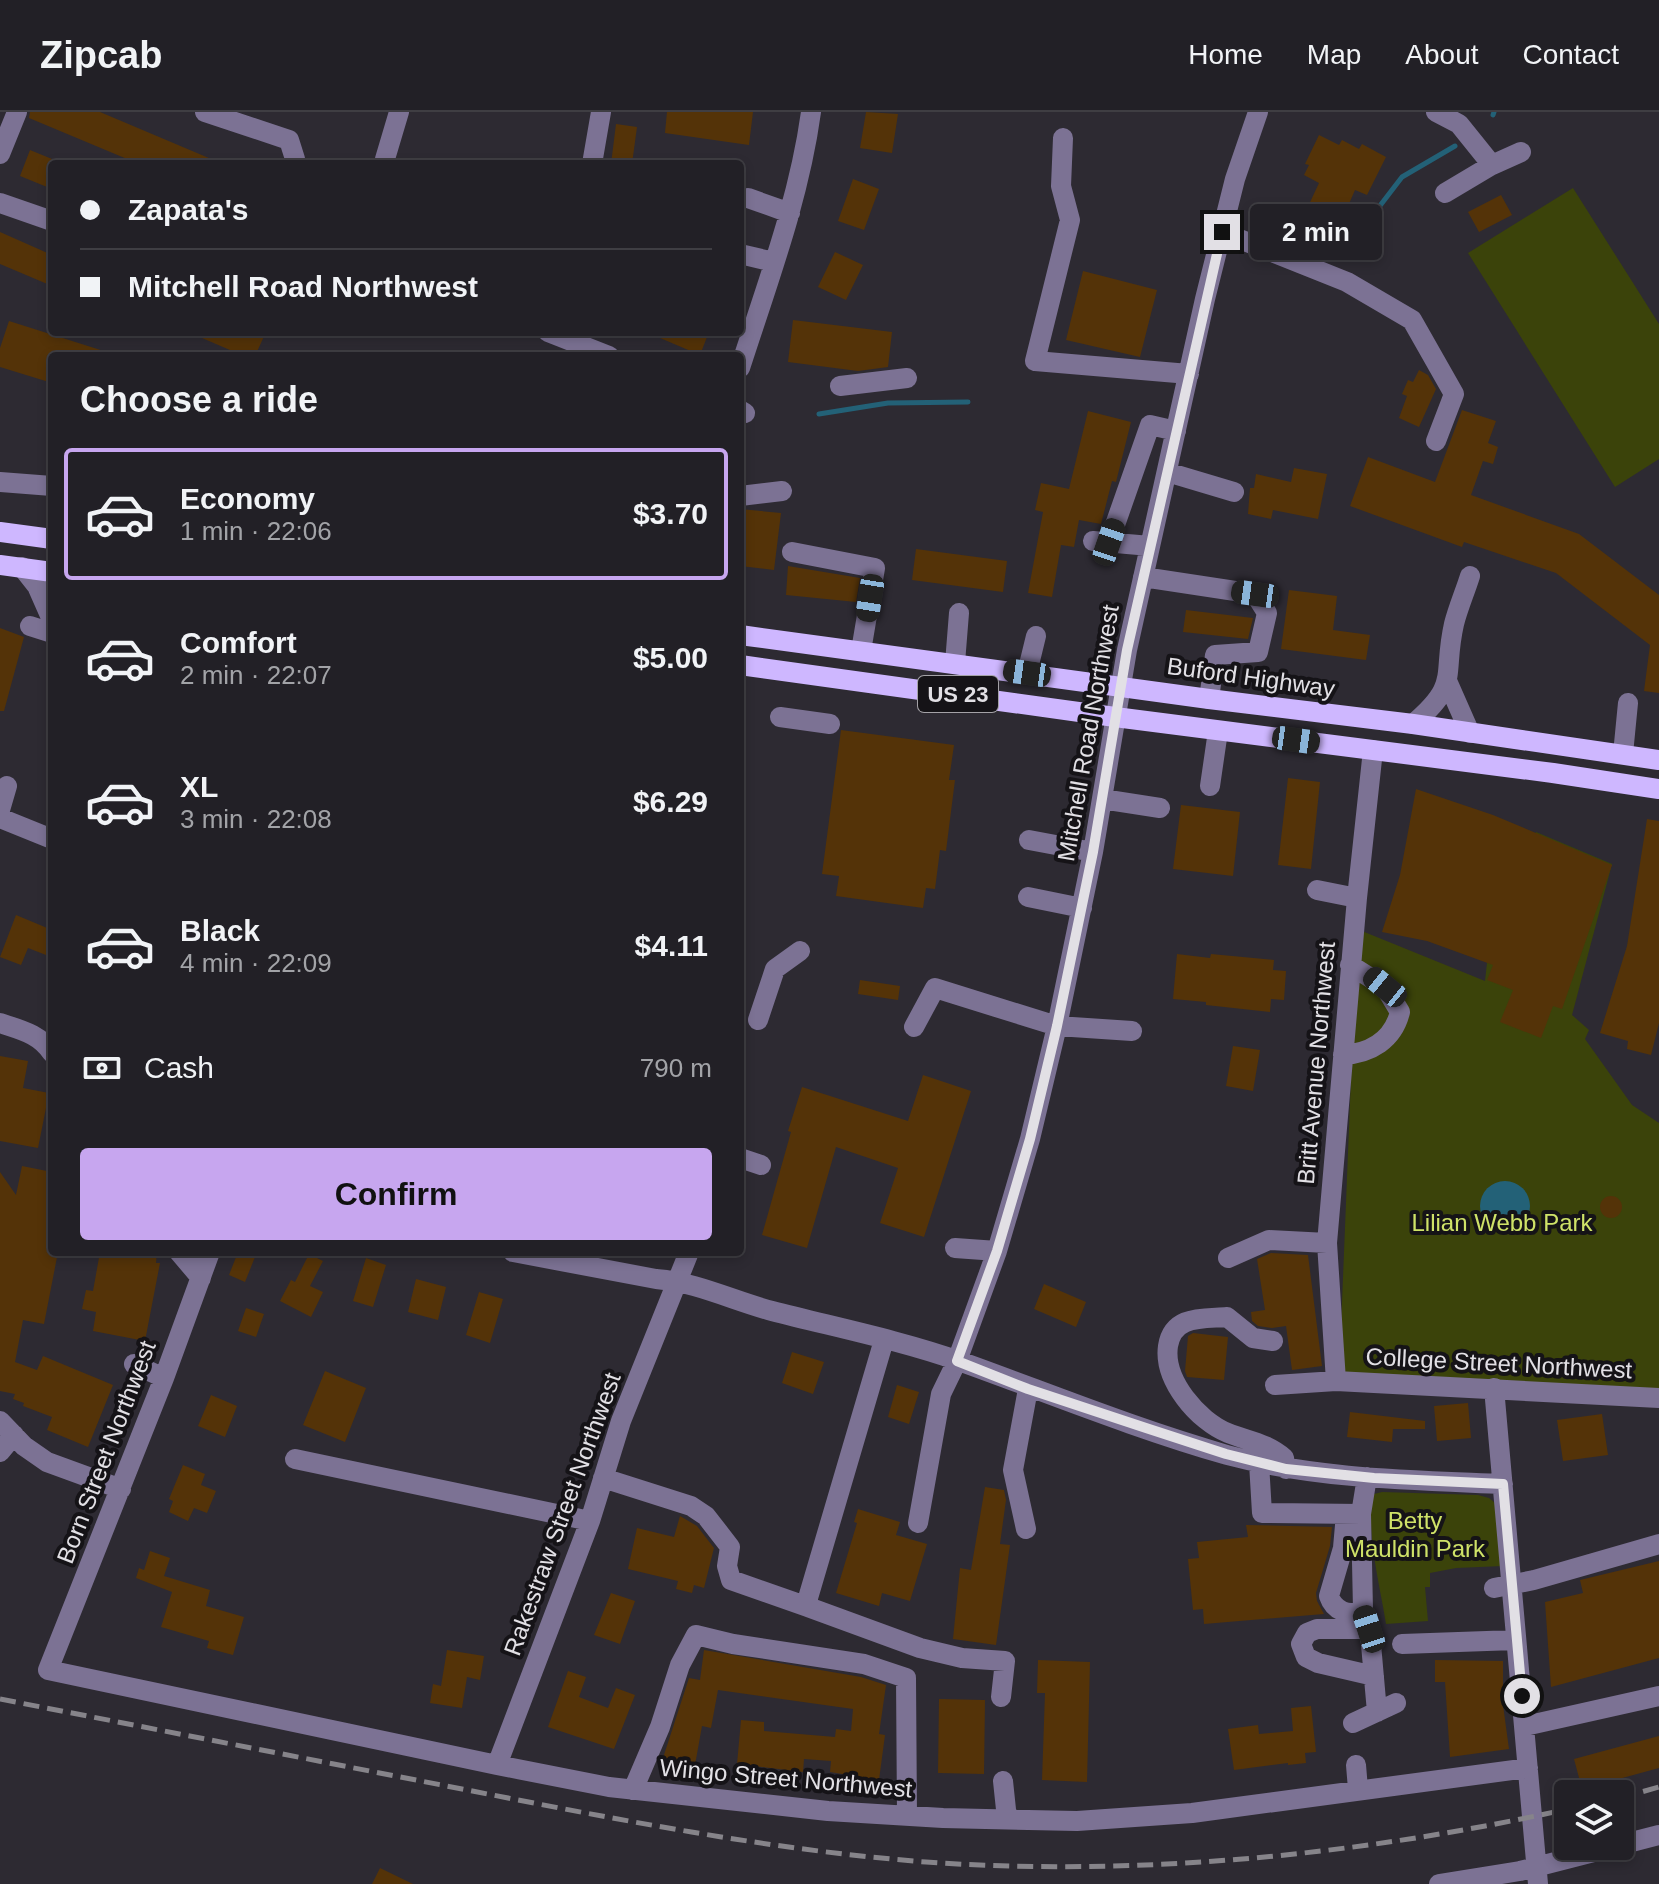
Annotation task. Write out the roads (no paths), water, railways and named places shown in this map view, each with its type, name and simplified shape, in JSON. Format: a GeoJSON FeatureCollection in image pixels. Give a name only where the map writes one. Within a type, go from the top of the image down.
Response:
{"type":"FeatureCollection","features":[{"type":"Feature","properties":{"kind":"main road"},"geometry":{"type":"LineString","coordinates":[[0,532],[48,538]]}},
{"type":"Feature","properties":{"kind":"main road"},"geometry":{"type":"LineString","coordinates":[[0,565],[48,571]]}},
{"type":"Feature","properties":{"kind":"main road","name":"Buford Highway"},"geometry":{"type":"LineString","coordinates":[[744,636],[1413,724],[1659,760]]}},
{"type":"Feature","properties":{"kind":"main road","name":"US 23"},"geometry":{"type":"LineString","coordinates":[[744,666],[1659,789]]}},
{"type":"Feature","properties":{"kind":"street"},"geometry":{"type":"LineString","coordinates":[[0,154],[17,112]]}},
{"type":"Feature","properties":{"kind":"street"},"geometry":{"type":"LineString","coordinates":[[205,112],[289,140],[295,160]]}},
{"type":"Feature","properties":{"kind":"street"},"geometry":{"type":"LineString","coordinates":[[385,159],[399,112]]}},
{"type":"Feature","properties":{"kind":"street"},"geometry":{"type":"LineString","coordinates":[[593,160],[601,112]]}},
{"type":"Feature","properties":{"kind":"street"},"geometry":{"type":"LineString","coordinates":[[744,356],[790,213],[811,112]]}},
{"type":"Feature","properties":{"kind":"street","name":"Mitchell Road Northwest"},"geometry":{"type":"LineString","coordinates":[[918,1523],[941,1394],[957,1361],[997,1251],[1030,1139],[1082,908],[1143,577],[1235,179],[1258,112]]}},
{"type":"Feature","properties":{"kind":"street"},"geometry":{"type":"LineString","coordinates":[[1436,112],[1459,124],[1492,165]]}},
{"type":"Feature","properties":{"kind":"street"},"geometry":{"type":"LineString","coordinates":[[1063,138],[1061,186],[1070,220],[1035,361],[1189,374]]}},
{"type":"Feature","properties":{"kind":"street"},"geometry":{"type":"LineString","coordinates":[[1445,193],[1521,152]]}},
{"type":"Feature","properties":{"kind":"street"},"geometry":{"type":"LineString","coordinates":[[748,198],[790,213]]}},
{"type":"Feature","properties":{"kind":"street"},"geometry":{"type":"LineString","coordinates":[[0,203],[48,220]]}},
{"type":"Feature","properties":{"kind":"street"},"geometry":{"type":"LineString","coordinates":[[1222,232],[1347,282],[1412,320],[1454,394],[1436,441]]}},
{"type":"Feature","properties":{"kind":"street"},"geometry":{"type":"LineString","coordinates":[[744,255],[774,262]]}},
{"type":"Feature","properties":{"kind":"street"},"geometry":{"type":"LineString","coordinates":[[558,336],[599,352]]}},
{"type":"Feature","properties":{"kind":"street"},"geometry":{"type":"LineString","coordinates":[[840,386],[907,378]]}},
{"type":"Feature","properties":{"kind":"street"},"geometry":{"type":"LineString","coordinates":[[1150,546],[1101,542],[1150,425],[1176,431]]}},
{"type":"Feature","properties":{"kind":"street"},"geometry":{"type":"LineString","coordinates":[[1167,472],[1234,492]]}},
{"type":"Feature","properties":{"kind":"street"},"geometry":{"type":"LineString","coordinates":[[0,482],[48,486]]}},
{"type":"Feature","properties":{"kind":"street"},"geometry":{"type":"LineString","coordinates":[[744,496],[782,491]]}},
{"type":"Feature","properties":{"kind":"street"},"geometry":{"type":"LineString","coordinates":[[792,552],[875,568],[861,651]]}},
{"type":"Feature","properties":{"kind":"street"},"geometry":{"type":"LineString","coordinates":[[22,567],[37,586],[48,611]]}},
{"type":"Feature","properties":{"kind":"street"},"geometry":{"type":"LineString","coordinates":[[1413,724],[1435,705],[1448,683],[1454,625],[1470,576]]}},
{"type":"Feature","properties":{"kind":"street"},"geometry":{"type":"LineString","coordinates":[[1143,577],[1255,594],[1267,613],[1258,652],[1215,655],[1209,699]]}},
{"type":"Feature","properties":{"kind":"street"},"geometry":{"type":"LineString","coordinates":[[955,663],[959,613]]}},
{"type":"Feature","properties":{"kind":"street"},"geometry":{"type":"LineString","coordinates":[[30,626],[48,632]]}},
{"type":"Feature","properties":{"kind":"street"},"geometry":{"type":"LineString","coordinates":[[1027,673],[1036,636]]}},
{"type":"Feature","properties":{"kind":"street"},"geometry":{"type":"LineString","coordinates":[[1448,683],[1470,733]]}},
{"type":"Feature","properties":{"kind":"street"},"geometry":{"type":"LineString","coordinates":[[1623,754],[1628,703]]}},
{"type":"Feature","properties":{"kind":"street"},"geometry":{"type":"LineString","coordinates":[[780,717],[830,724]]}},
{"type":"Feature","properties":{"kind":"street"},"geometry":{"type":"LineString","coordinates":[[1210,786],[1218,731]]}},
{"type":"Feature","properties":{"kind":"street","name":"Britt Avenue Northwest"},"geometry":{"type":"LineString","coordinates":[[1336,1381],[1327,1243],[1350,965],[1373,750]]}},
{"type":"Feature","properties":{"kind":"street"},"geometry":{"type":"LineString","coordinates":[[0,810],[7,786]]}},
{"type":"Feature","properties":{"kind":"street"},"geometry":{"type":"LineString","coordinates":[[1102,799],[1160,808]]}},
{"type":"Feature","properties":{"kind":"street"},"geometry":{"type":"LineString","coordinates":[[0,818],[48,837]]}},
{"type":"Feature","properties":{"kind":"street"},"geometry":{"type":"LineString","coordinates":[[1029,840],[1093,852]]}},
{"type":"Feature","properties":{"kind":"street"},"geometry":{"type":"LineString","coordinates":[[1317,890],[1357,898]]}},
{"type":"Feature","properties":{"kind":"street"},"geometry":{"type":"LineString","coordinates":[[1028,897],[1082,908]]}},
{"type":"Feature","properties":{"kind":"street"},"geometry":{"type":"LineString","coordinates":[[758,1020],[775,969],[800,951]]}},
{"type":"Feature","properties":{"kind":"street"},"geometry":{"type":"LineString","coordinates":[[1343,1055],[1363,1054],[1379,1044],[1397,1025],[1400,1012],[1385,987],[1350,965]]}},
{"type":"Feature","properties":{"kind":"street"},"geometry":{"type":"LineString","coordinates":[[775,969],[792,985]]}},
{"type":"Feature","properties":{"kind":"street"},"geometry":{"type":"LineString","coordinates":[[914,1027],[935,988],[1057,1026],[1132,1031]]}},
{"type":"Feature","properties":{"kind":"street"},"geometry":{"type":"LineString","coordinates":[[0,1023],[31,1033],[48,1046]]}},
{"type":"Feature","properties":{"kind":"street"},"geometry":{"type":"LineString","coordinates":[[744,1159],[761,1165]]}},
{"type":"Feature","properties":{"kind":"street"},"geometry":{"type":"LineString","coordinates":[[1228,1258],[1269,1240],[1327,1243]]}},
{"type":"Feature","properties":{"kind":"street"},"geometry":{"type":"LineString","coordinates":[[955,1248],[997,1251]]}},
{"type":"Feature","properties":{"kind":"street"},"geometry":{"type":"LineString","coordinates":[[182,1256],[201,1278]]}},
{"type":"Feature","properties":{"kind":"street","name":"Born Street Northwest"},"geometry":{"type":"LineString","coordinates":[[48,1670],[121,1489],[209,1256]]}},
{"type":"Feature","properties":{"kind":"street"},"geometry":{"type":"LineString","coordinates":[[534,1256],[656,1279],[678,1280],[741,1303],[957,1361],[1028,1389],[1259,1463],[1286,1469],[1367,1477],[1503,1484]]}},
{"type":"Feature","properties":{"kind":"street","name":"Rakestraw Street Northwest"},"geometry":{"type":"LineString","coordinates":[[497,1765],[590,1521],[621,1421],[687,1256]]}},
{"type":"Feature","properties":{"kind":"street"},"geometry":{"type":"LineString","coordinates":[[1273,1341],[1253,1338],[1227,1317],[1189,1319],[1177,1326],[1169,1342],[1167,1361],[1176,1384],[1190,1406],[1224,1432],[1270,1446],[1284,1458],[1286,1469]]}},
{"type":"Feature","properties":{"kind":"street"},"geometry":{"type":"LineString","coordinates":[[808,1607],[808,1598],[884,1340]]}},
{"type":"Feature","properties":{"kind":"street"},"geometry":{"type":"LineString","coordinates":[[134,1364],[164,1378]]}},
{"type":"Feature","properties":{"kind":"street","name":"College Street Northwest"},"geometry":{"type":"LineString","coordinates":[[1275,1385],[1336,1381],[1659,1398]]}},
{"type":"Feature","properties":{"kind":"street"},"geometry":{"type":"LineString","coordinates":[[1494,1388],[1503,1484],[1502,1587],[1515,1640],[1538,1876]]}},
{"type":"Feature","properties":{"kind":"street"},"geometry":{"type":"LineString","coordinates":[[1026,1529],[1013,1470],[1028,1389]]}},
{"type":"Feature","properties":{"kind":"street"},"geometry":{"type":"LineString","coordinates":[[7,1428],[24,1446],[47,1462],[121,1489]]}},
{"type":"Feature","properties":{"kind":"street"},"geometry":{"type":"LineString","coordinates":[[0,1452],[7,1428]]}},
{"type":"Feature","properties":{"kind":"street"},"geometry":{"type":"LineString","coordinates":[[295,1459],[590,1521]]}},
{"type":"Feature","properties":{"kind":"street"},"geometry":{"type":"LineString","coordinates":[[1259,1463],[1262,1513],[1353,1514]]}},
{"type":"Feature","properties":{"kind":"street"},"geometry":{"type":"LineString","coordinates":[[1366,1620],[1340,1611],[1329,1596],[1367,1477]]}},
{"type":"Feature","properties":{"kind":"street"},"geometry":{"type":"LineString","coordinates":[[603,1478],[706,1516],[730,1547],[727,1566],[731,1580],[920,1648],[962,1658],[1005,1661],[1001,1697]]}},
{"type":"Feature","properties":{"kind":"street"},"geometry":{"type":"LineString","coordinates":[[1353,1514],[1377,1712]]}},
{"type":"Feature","properties":{"kind":"street"},"geometry":{"type":"LineString","coordinates":[[1502,1587],[1659,1544]]}},
{"type":"Feature","properties":{"kind":"street"},"geometry":{"type":"LineString","coordinates":[[1366,1620],[1317,1629],[1307,1633],[1301,1644],[1306,1657],[1318,1663],[1374,1676]]}},
{"type":"Feature","properties":{"kind":"street"},"geometry":{"type":"LineString","coordinates":[[633,1790],[660,1727],[680,1665],[696,1635],[733,1644],[864,1664],[906,1678],[907,1816]]}},
{"type":"Feature","properties":{"kind":"street"},"geometry":{"type":"LineString","coordinates":[[1402,1644],[1515,1640]]}},
{"type":"Feature","properties":{"kind":"street","name":"Wingo Street Northwest"},"geometry":{"type":"LineString","coordinates":[[48,1670],[497,1765],[633,1790],[828,1811],[907,1816],[939,1812],[1007,1819],[1077,1821],[1192,1813],[1528,1768]]}},
{"type":"Feature","properties":{"kind":"street"},"geometry":{"type":"LineString","coordinates":[[1525,1726],[1659,1696]]}},
{"type":"Feature","properties":{"kind":"street"},"geometry":{"type":"LineString","coordinates":[[1353,1723],[1396,1703]]}},
{"type":"Feature","properties":{"kind":"street"},"geometry":{"type":"LineString","coordinates":[[1356,1765],[1358,1789]]}},
{"type":"Feature","properties":{"kind":"street"},"geometry":{"type":"LineString","coordinates":[[1003,1781],[1007,1819]]}},
{"type":"Feature","properties":{"kind":"street"},"geometry":{"type":"LineString","coordinates":[[1634,1842],[1659,1835]]}},
{"type":"Feature","properties":{"kind":"street"},"geometry":{"type":"LineString","coordinates":[[1439,1884],[1538,1876],[1581,1860]]}},
{"type":"Feature","properties":{"kind":"water"},"geometry":{"type":"Polygon","coordinates":[[[1505,1181],[1523,1188],[1530,1206],[1523,1224],[1505,1231],[1487,1224],[1480,1206],[1487,1188],[1505,1181]]]}},
{"type":"Feature","properties":{"kind":"waterway"},"geometry":{"type":"LineString","coordinates":[[1356,237],[1402,177],[1455,146]]}},
{"type":"Feature","properties":{"kind":"waterway"},"geometry":{"type":"LineString","coordinates":[[819,414],[888,403],[968,402]]}},
{"type":"Feature","properties":{"kind":"railway"},"geometry":{"type":"LineString","coordinates":[[0,1699],[635,1822],[809,1850],[926,1862],[1087,1867],[1249,1858],[1410,1839],[1554,1812]]}},
{"type":"Feature","properties":{"kind":"railway"},"geometry":{"type":"LineString","coordinates":[[1634,1794],[1659,1787]]}},
{"type":"Feature","properties":{"kind":"park label","name":"Lilian Webb Park"},"geometry":{"type":"Point","coordinates":[1502,1222]}},
{"type":"Feature","properties":{"kind":"park label","name":"Betty Mauldin Park"},"geometry":{"type":"Point","coordinates":[1415,1534]}}]}
